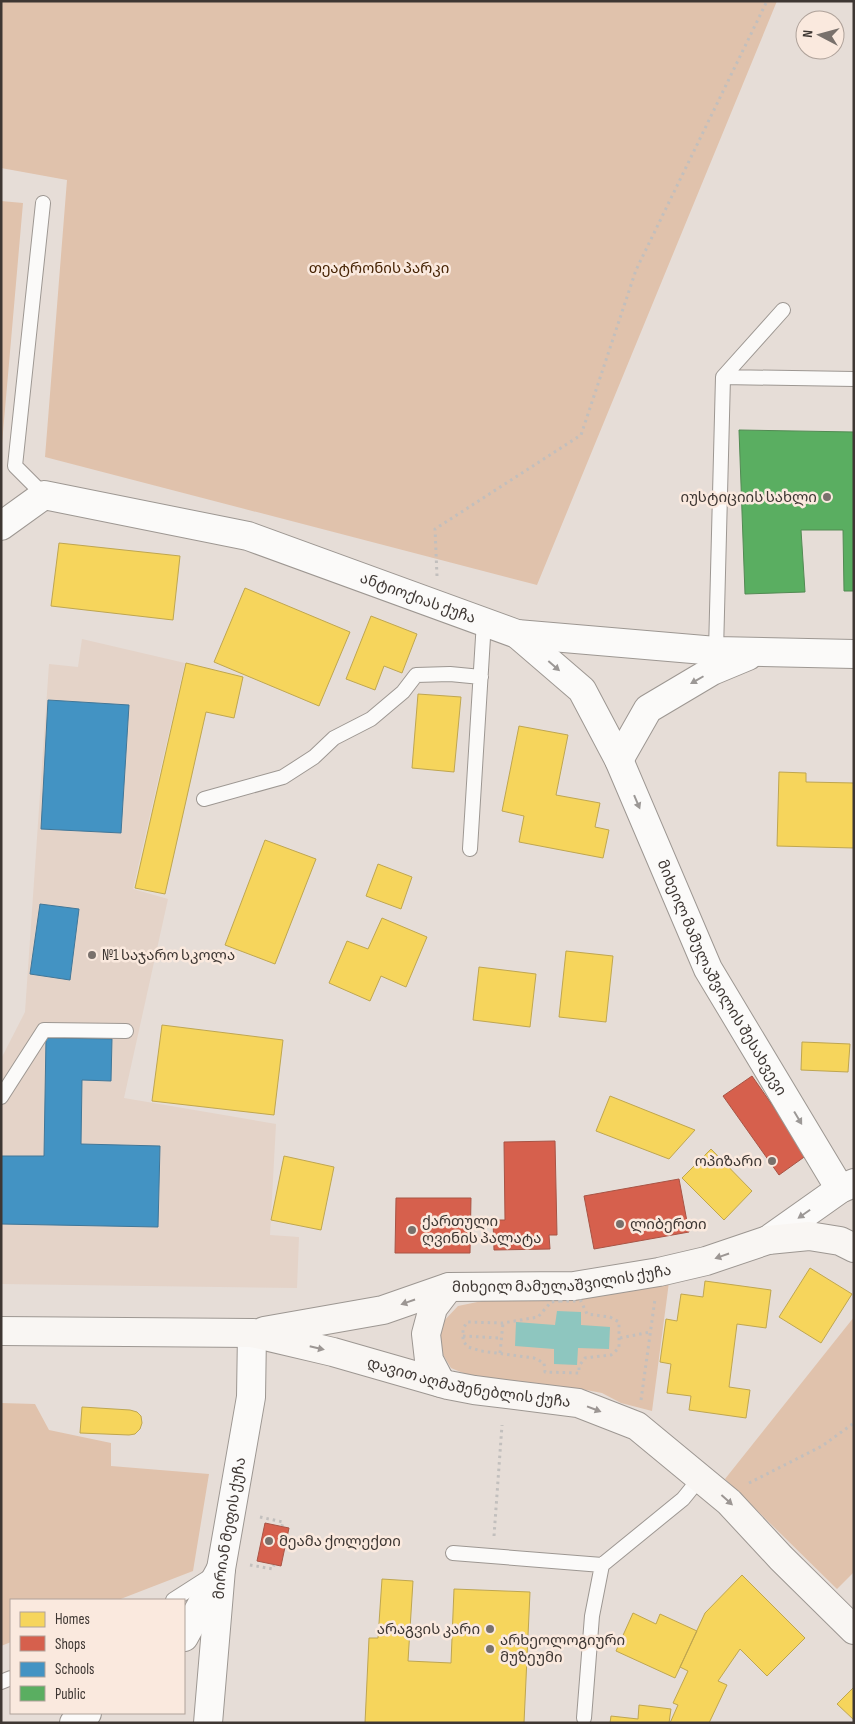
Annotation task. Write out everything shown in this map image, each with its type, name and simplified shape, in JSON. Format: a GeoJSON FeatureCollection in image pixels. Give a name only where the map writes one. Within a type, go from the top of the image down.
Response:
{"type":"FeatureCollection","features":[{"type":"Feature","properties":{"kind":"main road"},"geometry":{"type":"LineString","coordinates":[[768,1240],[809,1236],[840,1242],[854,1248]]}},
{"type":"Feature","properties":{"kind":"main road","name":"მიხეილ მამულაშვილის ქუჩა"},"geometry":{"type":"LineString","coordinates":[[252,1333],[382,1310],[449,1287],[574,1286],[659,1272],[706,1262],[768,1240]]}},
{"type":"Feature","properties":{"kind":"main road"},"geometry":{"type":"LineString","coordinates":[[442,1383],[429,1360],[426,1334],[433,1308],[449,1287]]}},
{"type":"Feature","properties":{"kind":"main road","name":"დავით აღმაშენებლის ქუჩა"},"geometry":{"type":"LineString","coordinates":[[1,1331],[252,1333],[333,1352],[442,1383],[474,1390],[578,1403],[638,1426],[730,1502],[781,1558],[854,1630]]}},
{"type":"Feature","properties":{"kind":"street","name":"ანტიოქიას ქუჩა"},"geometry":{"type":"LineString","coordinates":[[44,495],[248,536],[517,634],[716,651],[854,654]]}},
{"type":"Feature","properties":{"kind":"street"},"geometry":{"type":"LineString","coordinates":[[1,526],[44,495]]}},
{"type":"Feature","properties":{"kind":"street","name":"მიხეილ მამულაშვილის შესახვევი"},"geometry":{"type":"LineString","coordinates":[[517,634],[582,690],[620,760],[708,969],[847,1186]]}},
{"type":"Feature","properties":{"kind":"street"},"geometry":{"type":"LineString","coordinates":[[620,760],[648,709],[712,671],[756,652]]}},
{"type":"Feature","properties":{"kind":"street","name":"მიხეილ მამულაშვილის ქუჩა"},"geometry":{"type":"LineString","coordinates":[[768,1240],[847,1186]]}},
{"type":"Feature","properties":{"kind":"street","name":"მირიან მეფის ქუჩა"},"geometry":{"type":"LineString","coordinates":[[208,1723],[221,1569],[251,1397],[252,1333]]}},
{"type":"Feature","properties":{"kind":"street"},"geometry":{"type":"LineString","coordinates":[[185,1635],[221,1569]]}},
{"type":"Feature","properties":{"kind":"street"},"geometry":{"type":"LineString","coordinates":[[74,1723],[86,1714]]}},
{"type":"Feature","properties":{"kind":"lane"},"geometry":{"type":"LineString","coordinates":[[43,203],[15,466],[44,495]]}},
{"type":"Feature","properties":{"kind":"lane"},"geometry":{"type":"LineString","coordinates":[[716,651],[723,377],[783,310]]}},
{"type":"Feature","properties":{"kind":"lane"},"geometry":{"type":"LineString","coordinates":[[723,377],[854,379]]}},
{"type":"Feature","properties":{"kind":"lane"},"geometry":{"type":"LineString","coordinates":[[470,849],[484,621]]}},
{"type":"Feature","properties":{"kind":"lane"},"geometry":{"type":"LineString","coordinates":[[204,799],[283,776],[314,758],[334,738],[371,719],[403,692],[416,675],[450,674],[481,677]]}},
{"type":"Feature","properties":{"kind":"lane"},"geometry":{"type":"LineString","coordinates":[[1,1097],[44,1030],[126,1031]]}},
{"type":"Feature","properties":{"kind":"lane"},"geometry":{"type":"LineString","coordinates":[[584,1718],[592,1616],[602,1565],[683,1500],[700,1478]]}},
{"type":"Feature","properties":{"kind":"lane"},"geometry":{"type":"LineString","coordinates":[[453,1553],[602,1565]]}},
{"type":"Feature","properties":{"kind":"lane"},"geometry":{"type":"LineString","coordinates":[[175,1599],[221,1569]]}},
{"type":"Feature","properties":{"kind":"path"},"geometry":{"type":"LineString","coordinates":[[438,605],[435,529],[581,435],[636,270],[767,1]]}},
{"type":"Feature","properties":{"kind":"path"},"geometry":{"type":"LineString","coordinates":[[640,1405],[659,1272]]}},
{"type":"Feature","properties":{"kind":"path"},"geometry":{"type":"LineString","coordinates":[[560,1300],[581,1301],[587,1314],[610,1318],[619,1322],[620,1338],[619,1348],[611,1355],[585,1358],[579,1366],[579,1373],[545,1372],[544,1363],[534,1358],[468,1347],[463,1341],[463,1336],[463,1329],[467,1322],[503,1323],[538,1317],[551,1302],[560,1300]]}},
{"type":"Feature","properties":{"kind":"path"},"geometry":{"type":"LineString","coordinates":[[500,1353],[503,1323]]}},
{"type":"Feature","properties":{"kind":"path"},"geometry":{"type":"LineString","coordinates":[[620,1338],[650,1332]]}},
{"type":"Feature","properties":{"kind":"path"},"geometry":{"type":"LineString","coordinates":[[463,1336],[500,1338]]}},
{"type":"Feature","properties":{"kind":"path"},"geometry":{"type":"LineString","coordinates":[[744,1486],[822,1446],[854,1423]]}},
{"type":"Feature","properties":{"kind":"path"},"geometry":{"type":"LineString","coordinates":[[492,1556],[502,1425]]}},
{"type":"Feature","properties":{"kind":"path"},"geometry":{"type":"LineString","coordinates":[[260,1517],[283,1522],[282,1526]]}},
{"type":"Feature","properties":{"kind":"path"},"geometry":{"type":"LineString","coordinates":[[250,1564],[273,1569],[274,1565]]}},
{"type":"Feature","properties":{"kind":"shaded area","name":"№1 საჯარო სკოლა"},"geometry":{"type":"Polygon","coordinates":[[[82,639],[185,663],[133,889],[168,899],[124,1098],[276,1124],[270,1235],[299,1237],[297,1288],[1,1284],[1,1059],[25,1012],[49,664],[78,667],[82,639]]]}},
{"type":"Feature","properties":{"kind":"green space","name":"თეატრონის პარკი"},"geometry":{"type":"Polygon","coordinates":[[[1,1],[777,1],[537,585],[45,457],[67,180],[1,168],[1,1]]]}},
{"type":"Feature","properties":{"kind":"green space"},"geometry":{"type":"Polygon","coordinates":[[[1,201],[23,203],[1,455],[1,201]]]}},
{"type":"Feature","properties":{"kind":"green space"},"geometry":{"type":"Polygon","coordinates":[[[669,1282],[652,1411],[621,1403],[602,1393],[581,1389],[480,1380],[451,1368],[439,1348],[441,1324],[458,1306],[487,1300],[575,1298],[618,1293],[669,1282]]]}},
{"type":"Feature","properties":{"kind":"green space"},"geometry":{"type":"Polygon","coordinates":[[[854,1317],[854,1572],[837,1589],[725,1479],[854,1317]]]}},
{"type":"Feature","properties":{"kind":"green space"},"geometry":{"type":"Polygon","coordinates":[[[1,1403],[35,1404],[49,1430],[111,1443],[111,1466],[209,1474],[193,1571],[121,1599],[10,1599],[10,1642],[1,1646],[1,1403]]]}},
{"type":"Feature","properties":{"kind":"water"},"geometry":{"type":"Polygon","coordinates":[[[557,1311],[581,1312],[581,1325],[610,1327],[609,1349],[578,1348],[577,1365],[554,1364],[554,1349],[515,1346],[516,1322],[555,1325],[557,1311]]]}},
{"type":"Feature","properties":{"kind":"building: Homes"},"geometry":{"type":"Polygon","coordinates":[[[59,543],[180,556],[173,620],[51,606],[59,543]]]}},
{"type":"Feature","properties":{"kind":"building: Homes"},"geometry":{"type":"Polygon","coordinates":[[[245,588],[350,632],[319,706],[214,662],[245,588]]]}},
{"type":"Feature","properties":{"kind":"building: Homes"},"geometry":{"type":"Polygon","coordinates":[[[371,616],[417,634],[402,673],[384,666],[375,690],[346,679],[371,616]]]}},
{"type":"Feature","properties":{"kind":"building: Homes"},"geometry":{"type":"Polygon","coordinates":[[[186,663],[243,677],[234,718],[206,712],[165,894],[135,888],[186,663]]]}},
{"type":"Feature","properties":{"kind":"building: Homes"},"geometry":{"type":"Polygon","coordinates":[[[418,694],[461,697],[454,772],[412,768],[418,694]]]}},
{"type":"Feature","properties":{"kind":"building: Homes"},"geometry":{"type":"Polygon","coordinates":[[[519,726],[568,735],[556,795],[600,803],[595,827],[609,830],[603,858],[519,842],[524,816],[502,811],[519,726]]]}},
{"type":"Feature","properties":{"kind":"building: Homes"},"geometry":{"type":"Polygon","coordinates":[[[779,772],[806,773],[806,782],[854,783],[854,848],[777,846],[779,772]]]}},
{"type":"Feature","properties":{"kind":"building: Homes"},"geometry":{"type":"Polygon","coordinates":[[[265,840],[316,859],[275,964],[225,945],[265,840]]]}},
{"type":"Feature","properties":{"kind":"building: Homes"},"geometry":{"type":"Polygon","coordinates":[[[378,864],[412,877],[401,909],[366,896],[378,864]]]}},
{"type":"Feature","properties":{"kind":"building: Homes"},"geometry":{"type":"Polygon","coordinates":[[[382,918],[427,937],[406,987],[381,976],[370,1001],[329,983],[347,941],[368,949],[382,918]]]}},
{"type":"Feature","properties":{"kind":"building: Homes"},"geometry":{"type":"Polygon","coordinates":[[[566,951],[613,956],[606,1022],[559,1017],[566,951]]]}},
{"type":"Feature","properties":{"kind":"building: Homes"},"geometry":{"type":"Polygon","coordinates":[[[479,967],[536,974],[530,1027],[473,1020],[479,967]]]}},
{"type":"Feature","properties":{"kind":"building: Homes"},"geometry":{"type":"Polygon","coordinates":[[[162,1025],[283,1040],[274,1115],[152,1101],[162,1025]]]}},
{"type":"Feature","properties":{"kind":"building: Homes"},"geometry":{"type":"Polygon","coordinates":[[[802,1042],[850,1044],[848,1072],[801,1070],[802,1042]]]}},
{"type":"Feature","properties":{"kind":"building: Homes"},"geometry":{"type":"Polygon","coordinates":[[[610,1096],[695,1130],[669,1159],[596,1131],[610,1096]]]}},
{"type":"Feature","properties":{"kind":"building: Homes"},"geometry":{"type":"Polygon","coordinates":[[[711,1149],[752,1191],[724,1220],[682,1178],[711,1149]]]}},
{"type":"Feature","properties":{"kind":"building: Homes"},"geometry":{"type":"Polygon","coordinates":[[[284,1156],[334,1167],[321,1230],[271,1220],[284,1156]]]}},
{"type":"Feature","properties":{"kind":"building: Homes"},"geometry":{"type":"Polygon","coordinates":[[[810,1268],[852,1294],[821,1343],[779,1317],[810,1268]]]}},
{"type":"Feature","properties":{"kind":"building: Homes"},"geometry":{"type":"Polygon","coordinates":[[[705,1281],[771,1290],[766,1328],[737,1324],[729,1387],[750,1390],[746,1418],[689,1410],[691,1396],[667,1393],[671,1364],[660,1362],[666,1319],[677,1321],[681,1294],[703,1297],[705,1281]]]}},
{"type":"Feature","properties":{"kind":"building: Homes"},"geometry":{"type":"Polygon","coordinates":[[[82,1407],[130,1410],[137,1412],[141,1416],[142,1423],[140,1429],[135,1434],[129,1435],[80,1433],[82,1407]]]}},
{"type":"Feature","properties":{"kind":"building: Homes"},"geometry":{"type":"Polygon","coordinates":[[[742,1575],[805,1638],[767,1676],[740,1649],[718,1681],[727,1685],[709,1723],[670,1723],[678,1705],[673,1703],[688,1671],[680,1667],[705,1613],[742,1575]]]}},
{"type":"Feature","properties":{"kind":"building: Homes","name":"არხეოლოგიური მუზეუმი"},"geometry":{"type":"Polygon","coordinates":[[[382,1579],[413,1581],[408,1661],[451,1663],[454,1589],[530,1592],[524,1723],[365,1723],[369,1638],[378,1638],[382,1579]]]}},
{"type":"Feature","properties":{"kind":"building: Homes"},"geometry":{"type":"Polygon","coordinates":[[[633,1613],[656,1624],[660,1614],[697,1631],[675,1678],[616,1651],[633,1613]]]}},
{"type":"Feature","properties":{"kind":"building: Homes"},"geometry":{"type":"Polygon","coordinates":[[[854,1687],[854,1720],[837,1704],[854,1687]]]}},
{"type":"Feature","properties":{"kind":"building: Homes"},"geometry":{"type":"Polygon","coordinates":[[[639,1705],[671,1709],[669,1723],[610,1723],[611,1716],[638,1719],[639,1705]]]}},
{"type":"Feature","properties":{"kind":"building: Shops"},"geometry":{"type":"Polygon","coordinates":[[[752,1076],[807,1155],[779,1175],[723,1096],[752,1076]]]}},
{"type":"Feature","properties":{"kind":"building: Shops"},"geometry":{"type":"Polygon","coordinates":[[[555,1141],[557,1235],[549,1235],[550,1249],[494,1250],[493,1220],[505,1220],[504,1142],[555,1141]]]}},
{"type":"Feature","properties":{"kind":"building: Shops"},"geometry":{"type":"Polygon","coordinates":[[[679,1179],[689,1232],[594,1249],[584,1196],[679,1179]]]}},
{"type":"Feature","properties":{"kind":"building: Shops"},"geometry":{"type":"Polygon","coordinates":[[[396,1198],[471,1198],[470,1253],[395,1253],[396,1198]]]}},
{"type":"Feature","properties":{"kind":"building: Shops"},"geometry":{"type":"Polygon","coordinates":[[[265,1523],[289,1528],[281,1566],[257,1561],[265,1523]]]}},
{"type":"Feature","properties":{"kind":"building: Schools"},"geometry":{"type":"Polygon","coordinates":[[[48,700],[129,705],[121,833],[41,829],[48,700]]]}},
{"type":"Feature","properties":{"kind":"building: Schools"},"geometry":{"type":"Polygon","coordinates":[[[40,904],[79,909],[70,980],[30,974],[40,904]]]}},
{"type":"Feature","properties":{"kind":"building: Schools"},"geometry":{"type":"Polygon","coordinates":[[[46,1038],[112,1039],[111,1081],[82,1080],[81,1144],[160,1146],[158,1227],[1,1224],[1,1156],[44,1156],[46,1038]]]}},
{"type":"Feature","properties":{"kind":"building: Public"},"geometry":{"type":"Polygon","coordinates":[[[739,430],[854,432],[854,591],[844,591],[843,530],[801,530],[805,592],[745,594],[739,430]]]}},
{"type":"Feature","properties":{"kind":"place","name":"იუსტიციის სახლი"},"geometry":{"type":"Point","coordinates":[827,497]}},
{"type":"Feature","properties":{"kind":"place","name":"№1 საჯარო სკოლა"},"geometry":{"type":"Point","coordinates":[92,955]}},
{"type":"Feature","properties":{"kind":"place","name":"ოპიზარი"},"geometry":{"type":"Point","coordinates":[772,1161]}},
{"type":"Feature","properties":{"kind":"place","name":"ლიბერთი"},"geometry":{"type":"Point","coordinates":[620,1224]}},
{"type":"Feature","properties":{"kind":"place","name":"ქართული ღვინის პალატა"},"geometry":{"type":"Point","coordinates":[412,1230]}},
{"type":"Feature","properties":{"kind":"place","name":"მეამა ქოლექთი"},"geometry":{"type":"Point","coordinates":[269,1541]}},
{"type":"Feature","properties":{"kind":"place","name":"არაგვის კარი"},"geometry":{"type":"Point","coordinates":[490,1629]}},
{"type":"Feature","properties":{"kind":"place","name":"არხეოლოგიური მუზეუმი"},"geometry":{"type":"Point","coordinates":[490,1649]}}]}
